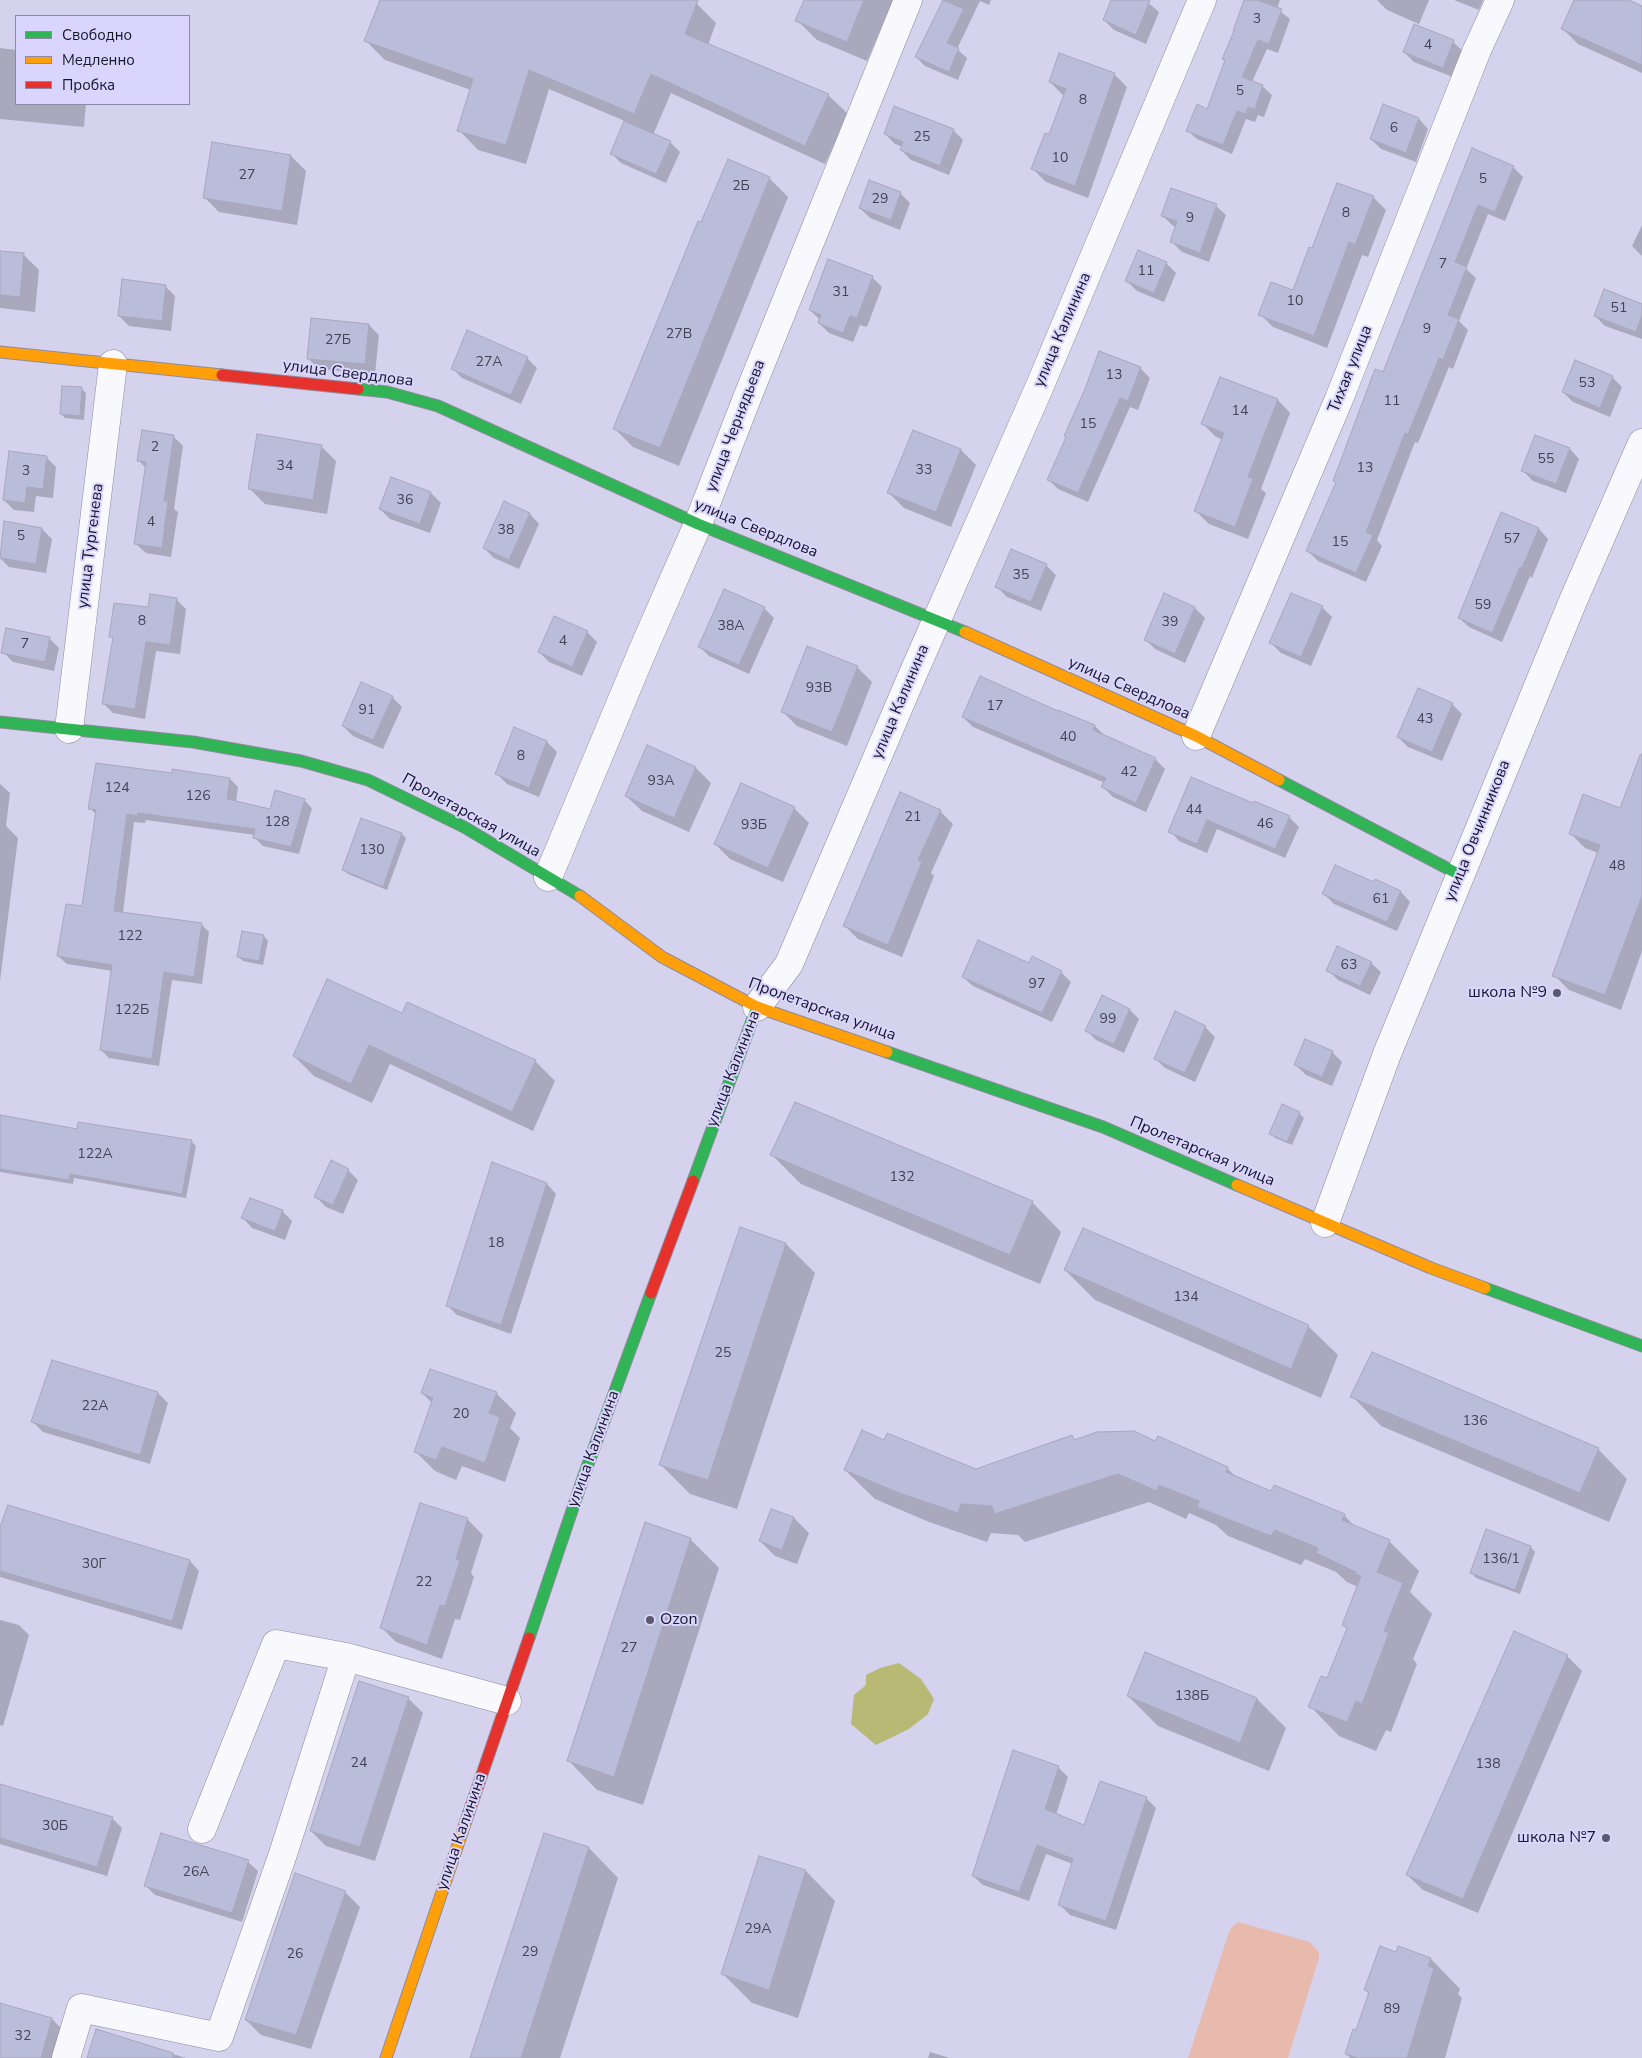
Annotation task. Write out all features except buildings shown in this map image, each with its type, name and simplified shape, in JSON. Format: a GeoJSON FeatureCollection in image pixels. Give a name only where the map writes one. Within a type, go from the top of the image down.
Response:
{"type":"FeatureCollection","features":[{"type":"Feature","properties":{"kind":"street","name":"улица Чернядьева"},"geometry":{"type":"LineString","coordinates":[[548,877],[698,524],[908,0]]}},
{"type":"Feature","properties":{"kind":"street","name":"улица Калинина"},"geometry":{"type":"LineString","coordinates":[[386,2058],[606,1414],[757,1007],[789,964],[936,619],[1039,388],[1202,0]]}},
{"type":"Feature","properties":{"kind":"street","name":"Тихая улица"},"geometry":{"type":"LineString","coordinates":[[1196,736],[1339,399],[1477,50],[1500,0]]}},
{"type":"Feature","properties":{"kind":"street","name":"улица Свердлова"},"geometry":{"type":"LineString","coordinates":[[0,352],[387,392],[414,398],[460,416],[698,524],[936,619],[1196,736],[1460,875]]}},
{"type":"Feature","properties":{"kind":"street","name":"улица Тургенева"},"geometry":{"type":"LineString","coordinates":[[69,728],[113,364]]}},
{"type":"Feature","properties":{"kind":"street","name":"улица Овчинникова"},"geometry":{"type":"LineString","coordinates":[[1325,1223],[1387,1054],[1569,610],[1642,443]]}},
{"type":"Feature","properties":{"kind":"street","name":"Пролетарская улица"},"geometry":{"type":"LineString","coordinates":[[0,722],[193,742],[301,760],[368,780],[464,827],[574,892],[662,957],[757,1007],[1102,1127],[1431,1268],[1642,1346]]}},
{"type":"Feature","properties":{"kind":"street"},"geometry":{"type":"LineString","coordinates":[[202,1829],[276,1644],[346,1657],[507,1701]]}},
{"type":"Feature","properties":{"kind":"street"},"geometry":{"type":"LineString","coordinates":[[66,2058],[81,2008],[219,2037],[283,1854],[346,1657]]}},
{"type":"Feature","properties":{"kind":"shaded area"},"geometry":{"type":"Polygon","coordinates":[[[899,1663],[921,1679],[934,1699],[928,1714],[909,1729],[876,1745],[851,1724],[854,1695],[866,1685],[866,1675],[880,1668],[899,1663]]]}},
{"type":"Feature","properties":{"kind":"shaded area"},"geometry":{"type":"Polygon","coordinates":[[[1238,1922],[1310,1942],[1319,1952],[1319,1958],[1288,2058],[1188,2058],[1229,1932],[1238,1922]]]}},
{"type":"Feature","properties":{"kind":"traffic: fast"},"geometry":{"type":"LineString","coordinates":[[358,389],[387,392],[438,406],[698,524],[965,632]]}},
{"type":"Feature","properties":{"kind":"traffic: fast"},"geometry":{"type":"LineString","coordinates":[[0,722],[193,742],[301,761],[368,780],[464,827],[580,896]]}},
{"type":"Feature","properties":{"kind":"traffic: fast"},"geometry":{"type":"LineString","coordinates":[[1279,780],[1460,875]]}},
{"type":"Feature","properties":{"kind":"traffic: fast"},"geometry":{"type":"LineString","coordinates":[[693,1181],[757,1007]]}},
{"type":"Feature","properties":{"kind":"traffic: fast"},"geometry":{"type":"LineString","coordinates":[[887,1052],[1103,1127],[1237,1185]]}},
{"type":"Feature","properties":{"kind":"traffic: fast"},"geometry":{"type":"LineString","coordinates":[[1485,1288],[1642,1346]]}},
{"type":"Feature","properties":{"kind":"traffic: fast"},"geometry":{"type":"LineString","coordinates":[[529,1638],[583,1478],[651,1293]]}},
{"type":"Feature","properties":{"kind":"traffic: slow"},"geometry":{"type":"LineString","coordinates":[[0,352],[222,375]]}},
{"type":"Feature","properties":{"kind":"traffic: slow"},"geometry":{"type":"LineString","coordinates":[[965,632],[1196,736],[1279,780]]}},
{"type":"Feature","properties":{"kind":"traffic: slow"},"geometry":{"type":"LineString","coordinates":[[580,896],[662,957],[757,1007],[887,1052]]}},
{"type":"Feature","properties":{"kind":"traffic: slow"},"geometry":{"type":"LineString","coordinates":[[1237,1185],[1431,1268],[1485,1288]]}},
{"type":"Feature","properties":{"kind":"traffic: slow"},"geometry":{"type":"LineString","coordinates":[[386,2058],[469,1812]]}},
{"type":"Feature","properties":{"kind":"traffic: jam"},"geometry":{"type":"LineString","coordinates":[[222,375],[358,389]]}},
{"type":"Feature","properties":{"kind":"traffic: jam"},"geometry":{"type":"LineString","coordinates":[[651,1293],[693,1181]]}},
{"type":"Feature","properties":{"kind":"traffic: jam"},"geometry":{"type":"LineString","coordinates":[[469,1812],[529,1638]]}},
{"type":"Feature","properties":{"kind":"place","name":"школа №9"},"geometry":{"type":"Point","coordinates":[1557,993]}},
{"type":"Feature","properties":{"kind":"place","name":"Ozon"},"geometry":{"type":"Point","coordinates":[650,1620]}},
{"type":"Feature","properties":{"kind":"place","name":"школа №7"},"geometry":{"type":"Point","coordinates":[1606,1838]}}]}
